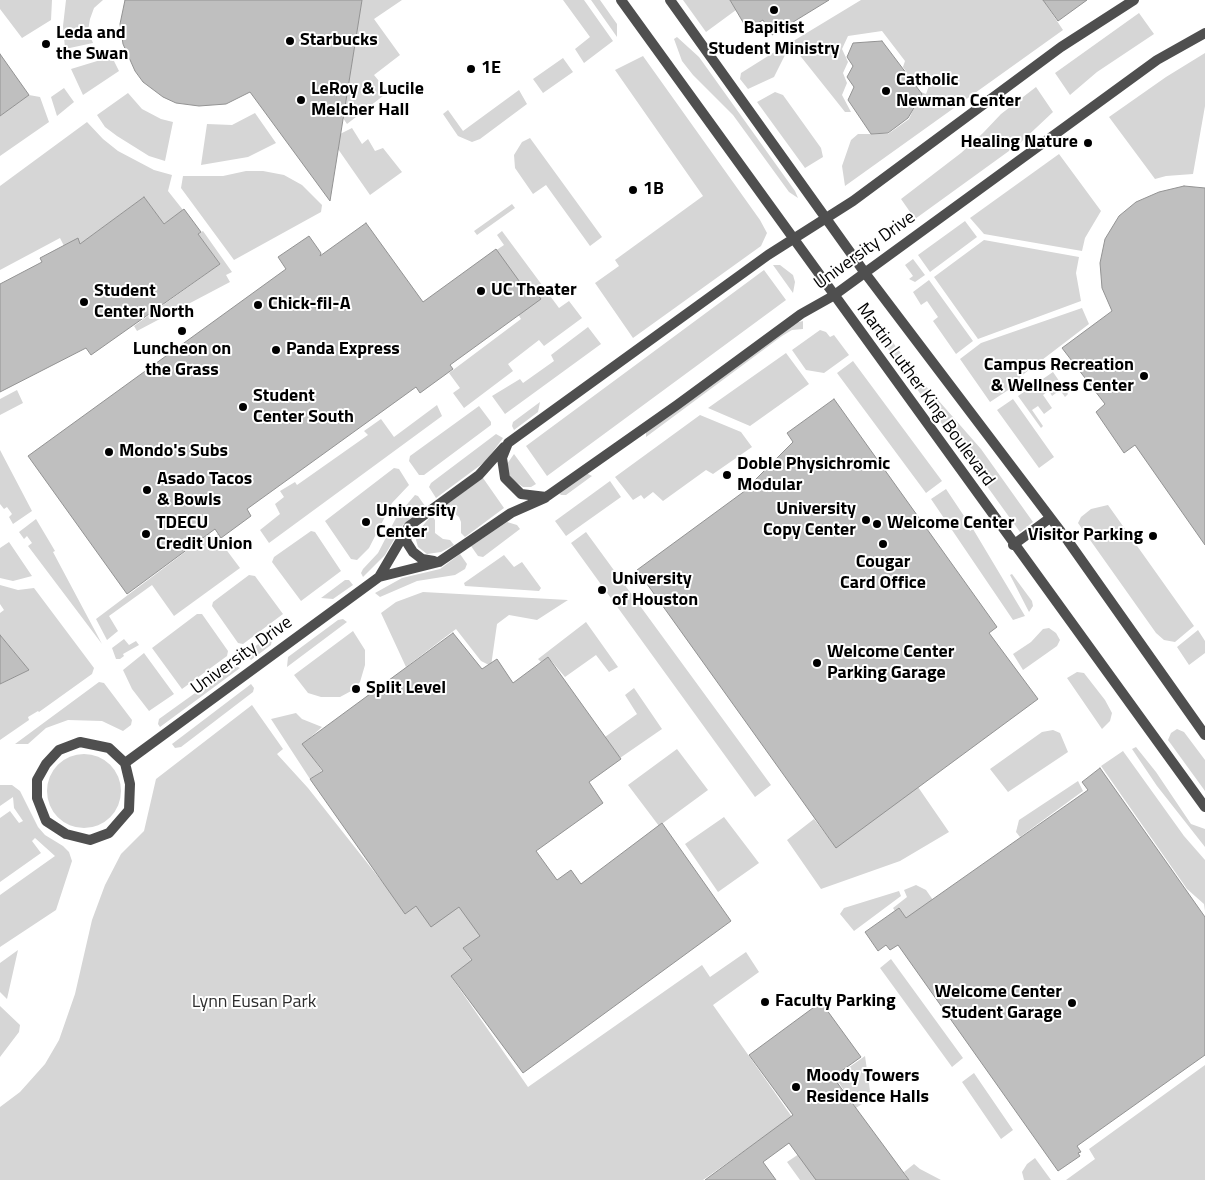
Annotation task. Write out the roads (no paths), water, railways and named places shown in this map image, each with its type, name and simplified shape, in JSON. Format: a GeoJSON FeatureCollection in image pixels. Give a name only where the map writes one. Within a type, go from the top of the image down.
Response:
{"type":"FeatureCollection","features":[{"type":"Feature","properties":{"kind":"street","name":"Martin Luther King Boulevard"},"geometry":{"type":"LineString","coordinates":[[621,0],[833,296],[1205,808]]}},
{"type":"Feature","properties":{"kind":"street","name":"Martin Luther King Boulevard"},"geometry":{"type":"LineString","coordinates":[[670,0],[864,274],[1050,518],[1205,736]]}},
{"type":"Feature","properties":{"kind":"street","name":"University Drive"},"geometry":{"type":"LineString","coordinates":[[379,577],[409,526],[479,475],[508,443],[792,239],[826,219],[1061,47],[1134,0]]}},
{"type":"Feature","properties":{"kind":"street","name":"University Drive"},"geometry":{"type":"LineString","coordinates":[[125,763],[379,577],[439,562],[511,513],[546,497],[677,405],[801,314],[833,296],[864,274],[1157,60],[1205,33]]}},
{"type":"Feature","properties":{"kind":"street"},"geometry":{"type":"LineString","coordinates":[[508,443],[502,458],[505,478],[521,494],[546,497]]}},
{"type":"Feature","properties":{"kind":"street"},"geometry":{"type":"LineString","coordinates":[[1013,544],[1050,518]]}},
{"type":"Feature","properties":{"kind":"street"},"geometry":{"type":"LineString","coordinates":[[409,526],[406,541],[413,552],[422,559],[439,562]]}},
{"type":"Feature","properties":{"kind":"street"},"geometry":{"type":"LineString","coordinates":[[80,742],[109,748],[125,763],[130,784],[129,810],[109,833],[90,840],[66,834],[46,821],[37,798],[37,780],[46,764],[59,750],[80,742]]}},
{"type":"Feature","properties":{"kind":"place","name":"Bapitist Student Ministry"},"geometry":{"type":"Point","coordinates":[774,10]}},
{"type":"Feature","properties":{"kind":"place","name":"Starbucks"},"geometry":{"type":"Point","coordinates":[290,41]}},
{"type":"Feature","properties":{"kind":"place","name":"Leda and the Swan"},"geometry":{"type":"Point","coordinates":[46,44]}},
{"type":"Feature","properties":{"kind":"place","name":"1E"},"geometry":{"type":"Point","coordinates":[471,69]}},
{"type":"Feature","properties":{"kind":"place","name":"Catholic Newman Center"},"geometry":{"type":"Point","coordinates":[886,91]}},
{"type":"Feature","properties":{"kind":"place","name":"LeRoy & Lucile Melcher Hall"},"geometry":{"type":"Point","coordinates":[301,100]}},
{"type":"Feature","properties":{"kind":"place","name":"Healing Nature"},"geometry":{"type":"Point","coordinates":[1088,143]}},
{"type":"Feature","properties":{"kind":"place","name":"1B"},"geometry":{"type":"Point","coordinates":[633,190]}},
{"type":"Feature","properties":{"kind":"place","name":"UC Theater"},"geometry":{"type":"Point","coordinates":[481,291]}},
{"type":"Feature","properties":{"kind":"place","name":"Student Center North"},"geometry":{"type":"Point","coordinates":[84,302]}},
{"type":"Feature","properties":{"kind":"place","name":"Chick-fil-A"},"geometry":{"type":"Point","coordinates":[258,305]}},
{"type":"Feature","properties":{"kind":"place","name":"Luncheon on the Grass"},"geometry":{"type":"Point","coordinates":[182,331]}},
{"type":"Feature","properties":{"kind":"place","name":"Panda Express"},"geometry":{"type":"Point","coordinates":[276,350]}},
{"type":"Feature","properties":{"kind":"place","name":"Campus Recreation & Wellness Center"},"geometry":{"type":"Point","coordinates":[1144,376]}},
{"type":"Feature","properties":{"kind":"place","name":"Student Center South"},"geometry":{"type":"Point","coordinates":[243,407]}},
{"type":"Feature","properties":{"kind":"place","name":"Mondo's Subs"},"geometry":{"type":"Point","coordinates":[109,452]}},
{"type":"Feature","properties":{"kind":"place","name":"Doble Physichromic Modular"},"geometry":{"type":"Point","coordinates":[727,475]}},
{"type":"Feature","properties":{"kind":"place","name":"Asado Tacos & Bowls"},"geometry":{"type":"Point","coordinates":[147,490]}},
{"type":"Feature","properties":{"kind":"place","name":"University Copy Center"},"geometry":{"type":"Point","coordinates":[866,520]}},
{"type":"Feature","properties":{"kind":"place","name":"University Center"},"geometry":{"type":"Point","coordinates":[366,522]}},
{"type":"Feature","properties":{"kind":"place","name":"Welcome Center"},"geometry":{"type":"Point","coordinates":[877,524]}},
{"type":"Feature","properties":{"kind":"place","name":"TDECU Credit Union"},"geometry":{"type":"Point","coordinates":[146,534]}},
{"type":"Feature","properties":{"kind":"place","name":"Visitor Parking"},"geometry":{"type":"Point","coordinates":[1153,536]}},
{"type":"Feature","properties":{"kind":"place","name":"Cougar Card Office"},"geometry":{"type":"Point","coordinates":[883,544]}},
{"type":"Feature","properties":{"kind":"place","name":"University of Houston"},"geometry":{"type":"Point","coordinates":[602,590]}},
{"type":"Feature","properties":{"kind":"place","name":"Welcome Center Parking Garage"},"geometry":{"type":"Point","coordinates":[817,663]}},
{"type":"Feature","properties":{"kind":"place","name":"Split Level"},"geometry":{"type":"Point","coordinates":[356,689]}},
{"type":"Feature","properties":{"kind":"place","name":"Faculty Parking"},"geometry":{"type":"Point","coordinates":[765,1002]}},
{"type":"Feature","properties":{"kind":"place","name":"Welcome Center Student Garage"},"geometry":{"type":"Point","coordinates":[1072,1003]}},
{"type":"Feature","properties":{"kind":"place","name":"Moody Towers Residence Halls"},"geometry":{"type":"Point","coordinates":[796,1087]}},
{"type":"Feature","properties":{"kind":"park label","name":"Lynn Eusan Park"},"geometry":{"type":"Point","coordinates":[254,1003]}}]}
